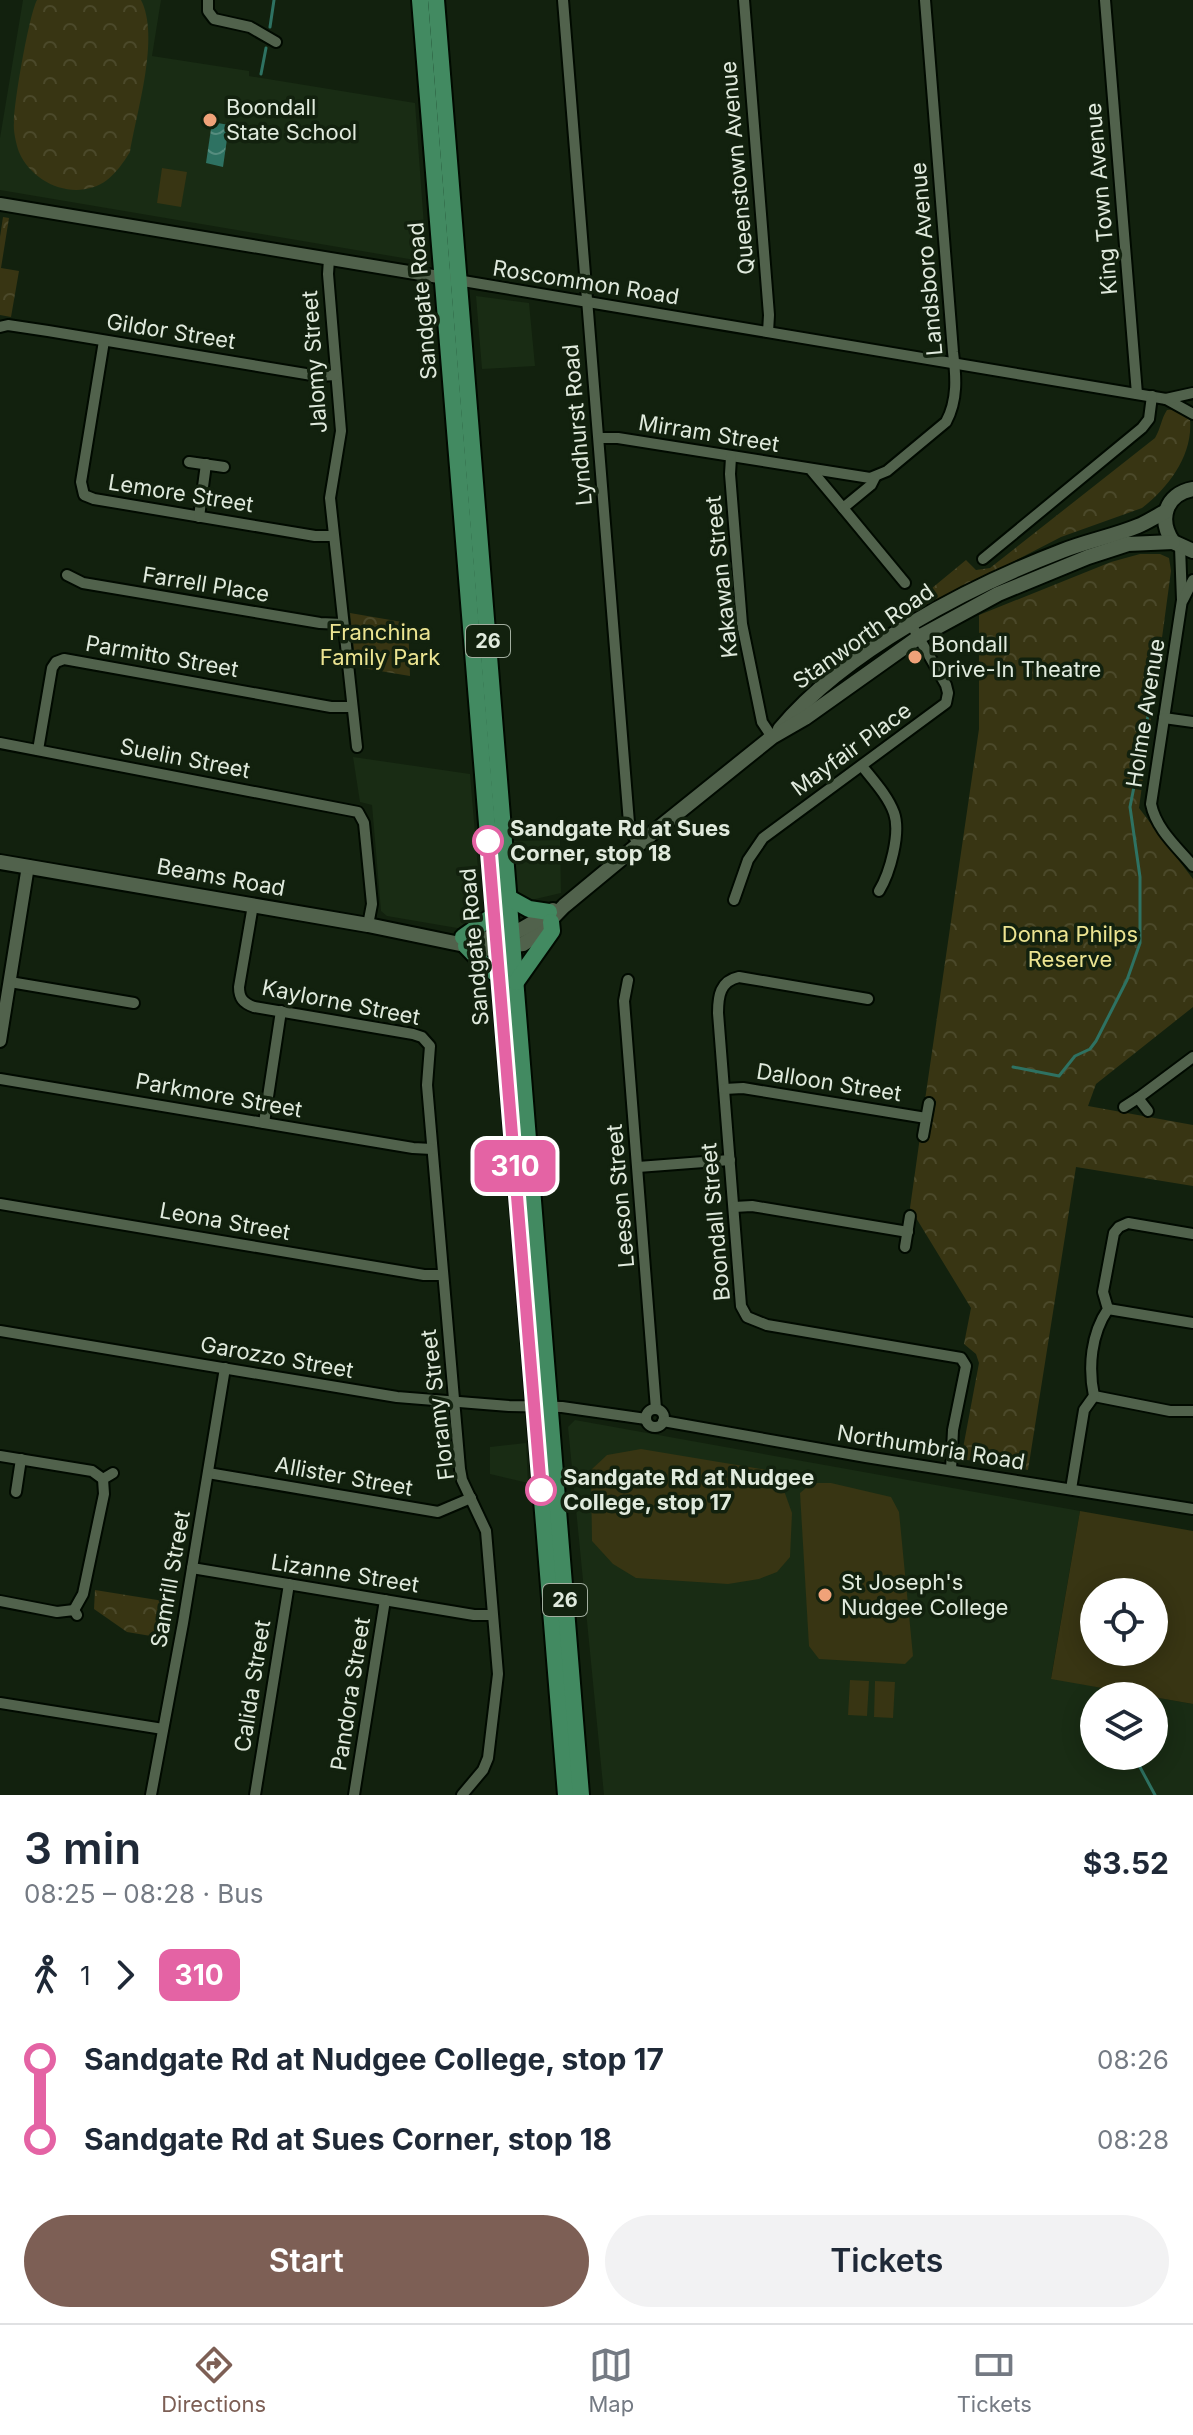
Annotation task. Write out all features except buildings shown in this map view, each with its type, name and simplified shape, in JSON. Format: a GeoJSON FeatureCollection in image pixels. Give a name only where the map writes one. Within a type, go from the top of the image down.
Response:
{"type":"FeatureCollection","features":[{"type":"Feature","properties":{"kind":"highway","name":"Sandgate Road"},"geometry":{"type":"LineString","coordinates":[[420,0],[509,898],[499,975],[581,1795]]}},
{"type":"Feature","properties":{"kind":"highway","name":"Sandgate Road"},"geometry":{"type":"LineString","coordinates":[[436,0],[450,279],[494,915],[516,982],[566,1795]]}},
{"type":"Feature","properties":{"kind":"highway"},"geometry":{"type":"LineString","coordinates":[[509,898],[529,909],[555,913],[552,931],[516,982]]}},
{"type":"Feature","properties":{"kind":"highway"},"geometry":{"type":"LineString","coordinates":[[494,915],[465,942],[487,968],[499,975]]}},
{"type":"Feature","properties":{"kind":"main road"},"geometry":{"type":"LineString","coordinates":[[1182,547],[1164,523],[1165,512],[1174,498],[1191,486]]}},
{"type":"Feature","properties":{"kind":"main road","name":"Stanworth Road"},"geometry":{"type":"LineString","coordinates":[[504,942],[527,942],[555,913],[772,737],[797,708],[846,669],[1011,572],[1064,550],[1140,525],[1165,512]]}},
{"type":"Feature","properties":{"kind":"main road","name":"Stanworth Road"},"geometry":{"type":"LineString","coordinates":[[915,630],[1059,568],[1128,544],[1182,547]]}},
{"type":"Feature","properties":{"kind":"main road","name":"Beams Road"},"geometry":{"type":"LineString","coordinates":[[0,862],[465,942],[504,942]]}},
{"type":"Feature","properties":{"kind":"street"},"geometry":{"type":"LineString","coordinates":[[208,0],[208,11],[214,19],[250,27],[276,42]]}},
{"type":"Feature","properties":{"kind":"street","name":"Lyndhurst Road"},"geometry":{"type":"LineString","coordinates":[[563,0],[629,823],[639,844]]}},
{"type":"Feature","properties":{"kind":"street","name":"Queenstown Avenue"},"geometry":{"type":"LineString","coordinates":[[744,0],[768,332]]}},
{"type":"Feature","properties":{"kind":"street","name":"Landsboro Avenue"},"geometry":{"type":"LineString","coordinates":[[875,477],[887,471],[946,422],[953,404],[957,370],[925,0]]}},
{"type":"Feature","properties":{"kind":"street","name":"King Town Avenue"},"geometry":{"type":"LineString","coordinates":[[1105,0],[1137,394]]}},
{"type":"Feature","properties":{"kind":"street","name":"Roscommon Road"},"geometry":{"type":"LineString","coordinates":[[0,204],[1152,396],[1166,399],[1193,414]]}},
{"type":"Feature","properties":{"kind":"street","name":"Jalomy Street"},"geometry":{"type":"LineString","coordinates":[[329,259],[341,431],[330,491],[357,747]]}},
{"type":"Feature","properties":{"kind":"street","name":"Gildor Street"},"geometry":{"type":"LineString","coordinates":[[0,327],[23,327],[318,376],[336,375]]}},
{"type":"Feature","properties":{"kind":"street","name":"Lemore Street"},"geometry":{"type":"LineString","coordinates":[[104,341],[81,482],[81,491],[87,497],[333,536]]}},
{"type":"Feature","properties":{"kind":"street","name":"Roscommon Road"},"geometry":{"type":"LineString","coordinates":[[1166,399],[1193,393]]}},
{"type":"Feature","properties":{"kind":"street"},"geometry":{"type":"LineString","coordinates":[[983,559],[1146,424],[1152,396]]}},
{"type":"Feature","properties":{"kind":"street","name":"Mirram Street"},"geometry":{"type":"LineString","coordinates":[[599,438],[618,438],[812,471],[875,477]]}},
{"type":"Feature","properties":{"kind":"street","name":"Kakawan Street"},"geometry":{"type":"LineString","coordinates":[[731,457],[742,624],[762,722],[772,737]]}},
{"type":"Feature","properties":{"kind":"street"},"geometry":{"type":"LineString","coordinates":[[189,462],[224,467]]}},
{"type":"Feature","properties":{"kind":"street"},"geometry":{"type":"LineString","coordinates":[[199,517],[206,464]]}},
{"type":"Feature","properties":{"kind":"street"},"geometry":{"type":"LineString","coordinates":[[812,471],[905,583]]}},
{"type":"Feature","properties":{"kind":"street"},"geometry":{"type":"LineString","coordinates":[[843,508],[871,485],[875,477]]}},
{"type":"Feature","properties":{"kind":"street","name":"Holme Avenue"},"geometry":{"type":"LineString","coordinates":[[1182,547],[1182,600],[1151,804],[1156,821],[1193,866]]}},
{"type":"Feature","properties":{"kind":"street","name":"Farrell Place"},"geometry":{"type":"LineString","coordinates":[[67,575],[83,583],[320,623],[342,624]]}},
{"type":"Feature","properties":{"kind":"street","name":"Holme Avenue"},"geometry":{"type":"LineString","coordinates":[[1182,600],[1193,580]]}},
{"type":"Feature","properties":{"kind":"street","name":"Mayfair Place"},"geometry":{"type":"LineString","coordinates":[[734,900],[748,860],[763,838],[946,703],[946,685],[915,630]]}},
{"type":"Feature","properties":{"kind":"street","name":"Parmitto Street"},"geometry":{"type":"LineString","coordinates":[[38,750],[52,668],[64,659],[331,707],[352,707]]}},
{"type":"Feature","properties":{"kind":"street"},"geometry":{"type":"LineString","coordinates":[[1164,718],[1193,722]]}},
{"type":"Feature","properties":{"kind":"street","name":"Suelin Street"},"geometry":{"type":"LineString","coordinates":[[0,743],[362,815],[372,904],[368,925]]}},
{"type":"Feature","properties":{"kind":"street"},"geometry":{"type":"LineString","coordinates":[[862,766],[889,803],[895,818],[889,873],[879,891]]}},
{"type":"Feature","properties":{"kind":"street"},"geometry":{"type":"LineString","coordinates":[[0,1041],[28,866]]}},
{"type":"Feature","properties":{"kind":"street","name":"Kaylorne Street"},"geometry":{"type":"LineString","coordinates":[[253,905],[239,994],[242,1000],[251,1006],[418,1035],[426,1039],[430,1046]]}},
{"type":"Feature","properties":{"kind":"street","name":"Boondall Street"},"geometry":{"type":"LineString","coordinates":[[868,999],[739,977],[727,981],[720,991],[718,1003],[741,1306],[751,1320],[767,1325],[955,1355],[963,1360],[966,1366],[953,1430],[951,1470]]}},
{"type":"Feature","properties":{"kind":"street","name":"Leeson Street"},"geometry":{"type":"LineString","coordinates":[[628,980],[624,1001],[656,1409]]}},
{"type":"Feature","properties":{"kind":"street"},"geometry":{"type":"LineString","coordinates":[[10,982],[134,1003]]}},
{"type":"Feature","properties":{"kind":"street"},"geometry":{"type":"LineString","coordinates":[[264,1123],[281,1011]]}},
{"type":"Feature","properties":{"kind":"street","name":"Floramy Street"},"geometry":{"type":"LineString","coordinates":[[430,1046],[427,1085],[460,1474],[485,1526],[498,1674],[491,1745],[483,1770],[462,1795]]}},
{"type":"Feature","properties":{"kind":"street"},"geometry":{"type":"LineString","coordinates":[[1124,1107],[1193,1057]]}},
{"type":"Feature","properties":{"kind":"street","name":"Parkmore Street"},"geometry":{"type":"LineString","coordinates":[[0,1079],[432,1149]]}},
{"type":"Feature","properties":{"kind":"street","name":"Dalloon Street"},"geometry":{"type":"LineString","coordinates":[[724,1089],[743,1088],[926,1118]]}},
{"type":"Feature","properties":{"kind":"street"},"geometry":{"type":"LineString","coordinates":[[1138,1098],[1148,1111]]}},
{"type":"Feature","properties":{"kind":"street","name":"Dalloon Street"},"geometry":{"type":"LineString","coordinates":[[923,1136],[929,1103]]}},
{"type":"Feature","properties":{"kind":"street"},"geometry":{"type":"LineString","coordinates":[[638,1167],[730,1160]]}},
{"type":"Feature","properties":{"kind":"street","name":"Leona Street"},"geometry":{"type":"LineString","coordinates":[[0,1204],[424,1275],[443,1275]]}},
{"type":"Feature","properties":{"kind":"street"},"geometry":{"type":"LineString","coordinates":[[734,1207],[752,1206],[908,1232]]}},
{"type":"Feature","properties":{"kind":"street"},"geometry":{"type":"LineString","coordinates":[[905,1247],[910,1216]]}},
{"type":"Feature","properties":{"kind":"street"},"geometry":{"type":"LineString","coordinates":[[1071,1489],[1084,1410],[1094,1396],[1089,1376],[1097,1327],[1108,1309],[1103,1292],[1116,1229],[1132,1223],[1193,1234]]}},
{"type":"Feature","properties":{"kind":"street"},"geometry":{"type":"LineString","coordinates":[[1108,1309],[1193,1323]]}},
{"type":"Feature","properties":{"kind":"street","name":"Garozzo Street"},"geometry":{"type":"LineString","coordinates":[[0,1331],[397,1397],[541,1406]]}},
{"type":"Feature","properties":{"kind":"street","name":"Samrill Street"},"geometry":{"type":"LineString","coordinates":[[151,1795],[225,1368]]}},
{"type":"Feature","properties":{"kind":"street"},"geometry":{"type":"LineString","coordinates":[[1094,1396],[1170,1411],[1193,1411]]}},
{"type":"Feature","properties":{"kind":"street"},"geometry":{"type":"LineString","coordinates":[[541,1406],[646,1419],[653,1427],[663,1421],[663,1413],[656,1409],[649,1411],[646,1419]]}},
{"type":"Feature","properties":{"kind":"street","name":"Northumbria Road"},"geometry":{"type":"LineString","coordinates":[[663,1421],[1193,1509]]}},
{"type":"Feature","properties":{"kind":"street"},"geometry":{"type":"LineString","coordinates":[[0,1456],[92,1471],[103,1479]]}},
{"type":"Feature","properties":{"kind":"street"},"geometry":{"type":"LineString","coordinates":[[16,1492],[21,1459]]}},
{"type":"Feature","properties":{"kind":"street"},"geometry":{"type":"LineString","coordinates":[[103,1479],[113,1473]]}},
{"type":"Feature","properties":{"kind":"street","name":"Allister Street"},"geometry":{"type":"LineString","coordinates":[[208,1473],[438,1512],[471,1498]]}},
{"type":"Feature","properties":{"kind":"street"},"geometry":{"type":"LineString","coordinates":[[0,1601],[76,1613],[82,1598],[104,1494],[103,1479]]}},
{"type":"Feature","properties":{"kind":"street","name":"Lizanne Street"},"geometry":{"type":"LineString","coordinates":[[192,1568],[474,1615],[492,1615]]}},
{"type":"Feature","properties":{"kind":"street","name":"Calida Street"},"geometry":{"type":"LineString","coordinates":[[255,1795],[289,1584]]}},
{"type":"Feature","properties":{"kind":"street","name":"Pandora Street"},"geometry":{"type":"LineString","coordinates":[[354,1795],[385,1600]]}},
{"type":"Feature","properties":{"kind":"street"},"geometry":{"type":"LineString","coordinates":[[0,1703],[163,1729]]}},
{"type":"Feature","properties":{"kind":"shaded area","name":"Boondall State School"},"geometry":{"type":"Polygon","coordinates":[[[23,0],[161,0],[152,56],[249,71],[249,76],[415,103],[426,253],[415,260],[0,190],[0,138],[23,0]]]}},
{"type":"Feature","properties":{"kind":"shaded area"},"geometry":{"type":"Polygon","coordinates":[[[476,296],[529,303],[535,366],[482,369],[476,296]]]}},
{"type":"Feature","properties":{"kind":"shaded area"},"geometry":{"type":"Polygon","coordinates":[[[353,757],[470,774],[481,905],[477,918],[463,929],[387,916],[381,911],[372,805],[360,802],[353,757]]]}},
{"type":"Feature","properties":{"kind":"shaded area"},"geometry":{"type":"Polygon","coordinates":[[[560,840],[561,893],[527,901],[516,891],[513,841],[560,840]]]}},
{"type":"Feature","properties":{"kind":"shaded area","name":"St Joseph's Nudgee College"},"geometry":{"type":"Polygon","coordinates":[[[575,1420],[1080,1511],[1051,1678],[1080,1683],[1080,1770],[1168,1770],[1168,1700],[1193,1704],[1193,1795],[604,1795],[568,1427],[575,1420]]]}},
{"type":"Feature","properties":{"kind":"shaded area"},"geometry":{"type":"Polygon","coordinates":[[[526,1443],[528,1483],[490,1474],[490,1447],[526,1443]]]}},
{"type":"Feature","properties":{"kind":"green space"},"geometry":{"type":"Polygon","coordinates":[[[37,0],[141,0],[146,15],[148,53],[130,152],[107,180],[83,190],[57,187],[34,173],[18,149],[15,137],[16,97],[37,0]]]}},
{"type":"Feature","properties":{"kind":"green space"},"geometry":{"type":"Polygon","coordinates":[[[162,168],[187,172],[181,207],[157,203],[162,168]]]}},
{"type":"Feature","properties":{"kind":"green space"},"geometry":{"type":"Polygon","coordinates":[[[3,217],[9,218],[1,268],[19,271],[11,317],[0,315],[0,237],[3,217]]]}},
{"type":"Feature","properties":{"kind":"green space"},"geometry":{"type":"Polygon","coordinates":[[[1176,409],[1190,420],[1188,446],[1170,480],[1142,508],[1061,537],[908,616],[903,612],[966,560],[976,570],[990,568],[1155,438],[1167,410],[1176,409]]]}},
{"type":"Feature","properties":{"kind":"green space","name":"Donna Philps Reserve"},"geometry":{"type":"Polygon","coordinates":[[[1140,554],[1160,554],[1169,558],[1171,571],[1139,808],[1193,879],[1193,1007],[1096,1084],[1088,1106],[1193,1125],[1193,1186],[1076,1167],[1028,1470],[961,1459],[979,1363],[976,1354],[964,1344],[971,1308],[910,1208],[920,1137],[929,1138],[936,1101],[925,1100],[979,729],[979,615],[1111,562],[1140,554]]]}},
{"type":"Feature","properties":{"kind":"green space","name":"Franchina Family Park"},"geometry":{"type":"Polygon","coordinates":[[[350,613],[408,623],[410,676],[356,667],[350,613]]]}},
{"type":"Feature","properties":{"kind":"green space"},"geometry":{"type":"Polygon","coordinates":[[[641,1449],[767,1470],[782,1485],[792,1513],[790,1557],[777,1572],[759,1579],[728,1584],[636,1578],[613,1564],[592,1541],[591,1470],[607,1455],[641,1449]]]}},
{"type":"Feature","properties":{"kind":"green space"},"geometry":{"type":"Polygon","coordinates":[[[812,1483],[831,1483],[891,1497],[899,1512],[913,1656],[905,1664],[819,1659],[809,1646],[800,1493],[812,1483]]]}},
{"type":"Feature","properties":{"kind":"green space"},"geometry":{"type":"Polygon","coordinates":[[[1080,1511],[1193,1531],[1193,1704],[1168,1700],[1168,1682],[1080,1684],[1051,1679],[1080,1511]]]}},
{"type":"Feature","properties":{"kind":"green space"},"geometry":{"type":"Polygon","coordinates":[[[95,1590],[176,1603],[169,1639],[127,1632],[94,1609],[95,1590]]]}},
{"type":"Feature","properties":{"kind":"green space"},"geometry":{"type":"Polygon","coordinates":[[[850,1680],[869,1681],[867,1716],[848,1715],[850,1680]]]}},
{"type":"Feature","properties":{"kind":"green space"},"geometry":{"type":"Polygon","coordinates":[[[875,1681],[895,1682],[893,1718],[874,1717],[875,1681]]]}},
{"type":"Feature","properties":{"kind":"water"},"geometry":{"type":"Polygon","coordinates":[[[212,122],[229,125],[223,167],[206,163],[212,122]]]}},
{"type":"Feature","properties":{"kind":"waterway"},"geometry":{"type":"LineString","coordinates":[[270,27],[274,0]]}},
{"type":"Feature","properties":{"kind":"waterway"},"geometry":{"type":"LineString","coordinates":[[261,74],[266,48]]}},
{"type":"Feature","properties":{"kind":"waterway"},"geometry":{"type":"LineString","coordinates":[[1013,1067],[1059,1076],[1075,1056],[1090,1049],[1096,1041],[1127,980],[1140,943],[1140,877],[1130,807],[1159,660]]}},
{"type":"Feature","properties":{"kind":"waterway"},"geometry":{"type":"LineString","coordinates":[[1142,1770],[1155,1795]]}},
{"type":"Feature","properties":{"kind":"bus line","name":"310"},"geometry":{"type":"LineString","coordinates":[[488,841],[541,1490]]}},
{"type":"Feature","properties":{"kind":"place","name":"Boondall State School"},"geometry":{"type":"Point","coordinates":[210,120]}},
{"type":"Feature","properties":{"kind":"place","name":"Bondall Drive-In Theatre"},"geometry":{"type":"Point","coordinates":[915,657]}},
{"type":"Feature","properties":{"kind":"place","name":"Sandgate Rd at Sues Corner, stop 18"},"geometry":{"type":"Point","coordinates":[488,841]}},
{"type":"Feature","properties":{"kind":"place","name":"Sandgate Rd at Nudgee College, stop 17"},"geometry":{"type":"Point","coordinates":[541,1490]}},
{"type":"Feature","properties":{"kind":"place","name":"St Joseph's Nudgee College"},"geometry":{"type":"Point","coordinates":[825,1595]}}]}
